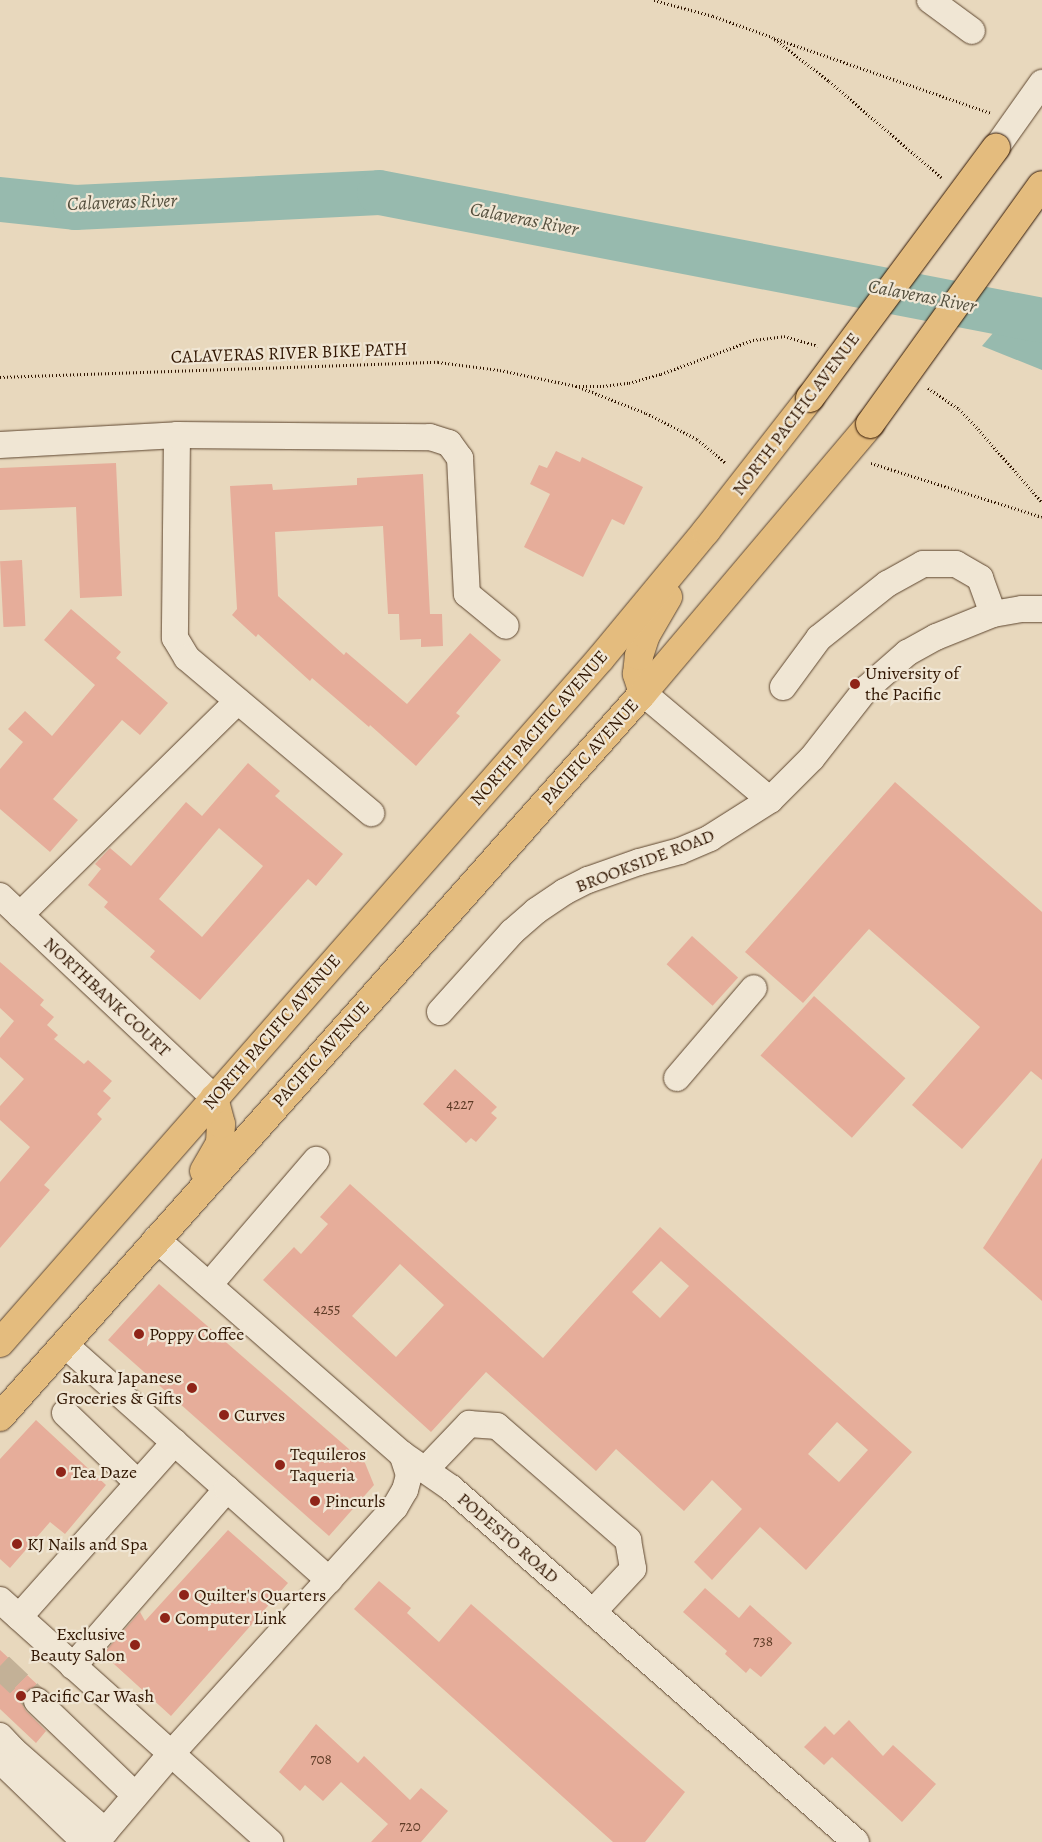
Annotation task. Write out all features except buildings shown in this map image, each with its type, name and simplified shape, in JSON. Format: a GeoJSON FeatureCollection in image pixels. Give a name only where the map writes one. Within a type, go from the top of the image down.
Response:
{"type":"FeatureCollection","features":[{"type":"Feature","properties":{"kind":"main road","name":"NORTH PACIFIC AVENUE"},"geometry":{"type":"LineString","coordinates":[[0,1343],[601,658],[712,523],[810,398],[996,148]]}},
{"type":"Feature","properties":{"kind":"main road"},"geometry":{"type":"LineString","coordinates":[[642,693],[870,424],[1042,185]]}},
{"type":"Feature","properties":{"kind":"main road"},"geometry":{"type":"LineString","coordinates":[[642,693],[637,674],[639,656],[646,635],[712,523]]}},
{"type":"Feature","properties":{"kind":"main road","name":"PACIFIC AVENUE"},"geometry":{"type":"LineString","coordinates":[[0,1417],[642,693]]}},
{"type":"Feature","properties":{"kind":"main road"},"geometry":{"type":"LineString","coordinates":[[156,1239],[211,1161],[220,1143],[221,1124],[214,1098]]}},
{"type":"Feature","properties":{"kind":"street"},"geometry":{"type":"LineString","coordinates":[[930,0],[972,31]]}},
{"type":"Feature","properties":{"kind":"street","name":"NORTH PACIFIC AVENUE"},"geometry":{"type":"LineString","coordinates":[[996,148],[1042,82]]}},
{"type":"Feature","properties":{"kind":"street"},"geometry":{"type":"LineString","coordinates":[[177,435],[175,638],[187,658],[371,813]]}},
{"type":"Feature","properties":{"kind":"street"},"geometry":{"type":"LineString","coordinates":[[0,445],[177,435],[430,437],[449,443],[460,458],[467,594],[506,626]]}},
{"type":"Feature","properties":{"kind":"street"},"geometry":{"type":"LineString","coordinates":[[783,687],[819,638],[887,584],[924,564],[956,564],[980,578],[993,614]]}},
{"type":"Feature","properties":{"kind":"street","name":"BROOKSIDE ROAD"},"geometry":{"type":"LineString","coordinates":[[440,1012],[512,932],[536,911],[564,892],[588,880],[640,862],[680,852],[710,838],[770,800],[812,758],[866,689],[888,668],[908,653],[936,637],[993,614],[1022,609],[1042,609]]}},
{"type":"Feature","properties":{"kind":"street"},"geometry":{"type":"LineString","coordinates":[[642,693],[770,800]]}},
{"type":"Feature","properties":{"kind":"street"},"geometry":{"type":"LineString","coordinates":[[20,915],[238,701]]}},
{"type":"Feature","properties":{"kind":"street","name":"NORTHBANK COURT"},"geometry":{"type":"LineString","coordinates":[[0,896],[214,1098]]}},
{"type":"Feature","properties":{"kind":"street"},"geometry":{"type":"LineString","coordinates":[[677,1078],[754,988]]}},
{"type":"Feature","properties":{"kind":"street"},"geometry":{"type":"LineString","coordinates":[[209,1285],[316,1160]]}},
{"type":"Feature","properties":{"kind":"street","name":"PODESTO ROAD"},"geometry":{"type":"LineString","coordinates":[[156,1239],[402,1454],[451,1488],[856,1842]]}},
{"type":"Feature","properties":{"kind":"street"},"geometry":{"type":"LineString","coordinates":[[64,1344],[329,1580]]}},
{"type":"Feature","properties":{"kind":"street"},"geometry":{"type":"LineString","coordinates":[[65,1412],[138,1483]]}},
{"type":"Feature","properties":{"kind":"street"},"geometry":{"type":"LineString","coordinates":[[425,1470],[469,1424],[497,1426],[628,1540],[633,1568],[594,1612]]}},
{"type":"Feature","properties":{"kind":"street"},"geometry":{"type":"LineString","coordinates":[[175,1442],[138,1483],[9,1608],[266,1841]]}},
{"type":"Feature","properties":{"kind":"street"},"geometry":{"type":"LineString","coordinates":[[95,1838],[395,1507],[405,1490],[409,1475],[402,1454]]}},
{"type":"Feature","properties":{"kind":"street"},"geometry":{"type":"LineString","coordinates":[[73,1666],[227,1489]]}},
{"type":"Feature","properties":{"kind":"street"},"geometry":{"type":"LineString","coordinates":[[37,1701],[135,1795]]}},
{"type":"Feature","properties":{"kind":"street"},"geometry":{"type":"LineString","coordinates":[[0,1736],[95,1838]]}},
{"type":"Feature","properties":{"kind":"street"},"geometry":{"type":"LineString","coordinates":[[0,1761],[95,1838]]}},
{"type":"Feature","properties":{"kind":"path"},"geometry":{"type":"LineString","coordinates":[[654,0],[772,37],[1014,122]]}},
{"type":"Feature","properties":{"kind":"path"},"geometry":{"type":"LineString","coordinates":[[772,37],[829,81],[942,178]]}},
{"type":"Feature","properties":{"kind":"path","name":"CALAVERAS RIVER BIKE PATH"},"geometry":{"type":"LineString","coordinates":[[576,386],[628,383],[661,374],[753,340],[784,336],[822,347]]}},
{"type":"Feature","properties":{"kind":"path","name":"CALAVERAS RIVER BIKE PATH"},"geometry":{"type":"LineString","coordinates":[[0,377],[438,362],[500,370],[576,386],[646,412],[697,439],[746,480]]}},
{"type":"Feature","properties":{"kind":"path"},"geometry":{"type":"LineString","coordinates":[[921,384],[938,393],[959,409],[1042,502]]}},
{"type":"Feature","properties":{"kind":"path"},"geometry":{"type":"LineString","coordinates":[[844,454],[1042,517]]}},
{"type":"Feature","properties":{"kind":"water"},"geometry":{"type":"Polygon","coordinates":[[[1017,305],[1042,315],[1042,370],[982,346],[1017,305]]]}},
{"type":"Feature","properties":{"kind":"waterway","name":"Calaveras River"},"geometry":{"type":"LineString","coordinates":[[0,199],[75,207],[379,192],[1042,320]]}},
{"type":"Feature","properties":{"kind":"tunnel"},"geometry":{"type":"LineString","coordinates":[[0,1666],[37,1701]]}},
{"type":"Feature","properties":{"kind":"place","name":"University of the Pacific"},"geometry":{"type":"Point","coordinates":[855,684]}},
{"type":"Feature","properties":{"kind":"place","name":"Poppy Coffee"},"geometry":{"type":"Point","coordinates":[139,1334]}},
{"type":"Feature","properties":{"kind":"place","name":"Sakura Japanese Groceries & Gifts"},"geometry":{"type":"Point","coordinates":[192,1388]}},
{"type":"Feature","properties":{"kind":"place","name":"Curves"},"geometry":{"type":"Point","coordinates":[224,1415]}},
{"type":"Feature","properties":{"kind":"place","name":"Tequileros Taqueria"},"geometry":{"type":"Point","coordinates":[280,1465]}},
{"type":"Feature","properties":{"kind":"place","name":"Tea Daze"},"geometry":{"type":"Point","coordinates":[61,1472]}},
{"type":"Feature","properties":{"kind":"place","name":"Pincurls"},"geometry":{"type":"Point","coordinates":[315,1501]}},
{"type":"Feature","properties":{"kind":"place","name":"KJ Nails and Spa"},"geometry":{"type":"Point","coordinates":[17,1544]}},
{"type":"Feature","properties":{"kind":"place","name":"Quilter's Quarters"},"geometry":{"type":"Point","coordinates":[184,1595]}},
{"type":"Feature","properties":{"kind":"place","name":"Computer Link"},"geometry":{"type":"Point","coordinates":[165,1618]}},
{"type":"Feature","properties":{"kind":"place","name":"Exclusive Beauty Salon"},"geometry":{"type":"Point","coordinates":[135,1645]}},
{"type":"Feature","properties":{"kind":"place","name":"Pacific Car Wash"},"geometry":{"type":"Point","coordinates":[21,1696]}}]}
